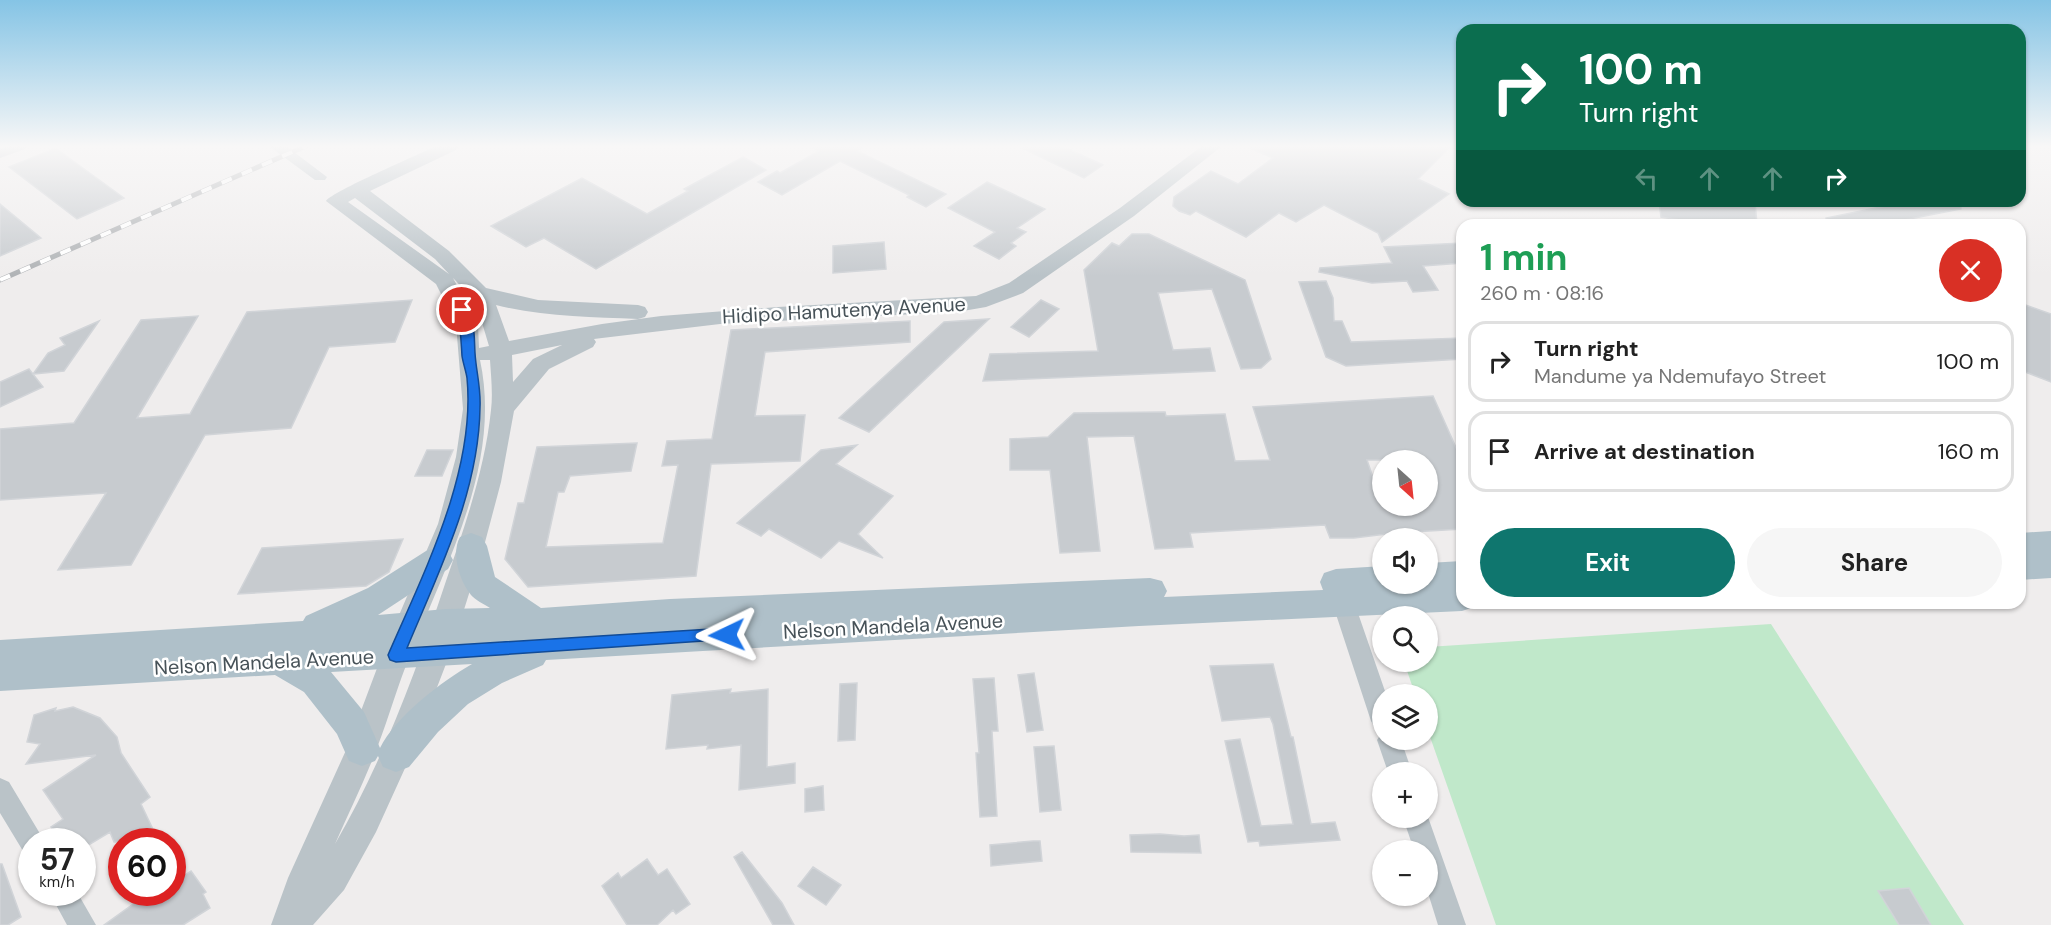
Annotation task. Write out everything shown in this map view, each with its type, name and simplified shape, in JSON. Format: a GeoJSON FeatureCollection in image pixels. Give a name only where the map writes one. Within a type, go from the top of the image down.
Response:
{"type":"FeatureCollection","features":[{"type":"Feature","properties":{"kind":"main road"},"geometry":{"type":"LineString","coordinates":[[437,560],[413,578],[284,649],[317,681],[351,724],[379,752],[474,679],[503,665],[548,633],[483,586],[476,574],[471,546]]}},
{"type":"Feature","properties":{"kind":"main road"},"geometry":{"type":"LineString","coordinates":[[1438,575],[1456,574]]}},
{"type":"Feature","properties":{"kind":"main road","name":"Nelson Mandela Avenue"},"geometry":{"type":"LineString","coordinates":[[1340,592],[1372,582]]}},
{"type":"Feature","properties":{"kind":"main road","name":"Nelson Mandela Avenue"},"geometry":{"type":"LineString","coordinates":[[0,676],[284,649],[442,637],[1340,592],[1456,597]]}},
{"type":"Feature","properties":{"kind":"main road","name":"Nelson Mandela Avenue"},"geometry":{"type":"LineString","coordinates":[[0,655],[284,649]]}},
{"type":"Feature","properties":{"kind":"street"},"geometry":{"type":"LineString","coordinates":[[346,196],[360,189]]}},
{"type":"Feature","properties":{"kind":"street","name":"Hidipo Hamutenya Avenue"},"geometry":{"type":"LineString","coordinates":[[468,348],[498,341],[601,329],[633,319],[951,294],[980,287],[1005,276],[1113,205],[1133,189]]}},
{"type":"Feature","properties":{"kind":"street","name":"Hidipo Hamutenya Avenue"},"geometry":{"type":"LineString","coordinates":[[633,319],[685,319],[979,302],[1016,288],[1157,189]]}},
{"type":"Feature","properties":{"kind":"street"},"geometry":{"type":"LineString","coordinates":[[289,925],[304,878],[379,752],[442,637],[489,482],[503,409],[498,341],[491,316],[479,293],[442,255],[346,196]]}},
{"type":"Feature","properties":{"kind":"street"},"geometry":{"type":"LineString","coordinates":[[289,925],[333,879],[365,822],[401,641],[451,524],[468,457],[474,409],[467,324],[462,310],[444,280],[346,196]]}},
{"type":"Feature","properties":{"kind":"street"},"geometry":{"type":"LineString","coordinates":[[479,293],[495,299],[633,319]]}},
{"type":"Feature","properties":{"kind":"street"},"geometry":{"type":"LineString","coordinates":[[503,409],[541,364],[565,350],[633,319]]}},
{"type":"Feature","properties":{"kind":"street"},"geometry":{"type":"LineString","coordinates":[[1340,592],[1372,688]]}},
{"type":"Feature","properties":{"kind":"street"},"geometry":{"type":"LineString","coordinates":[[0,790],[23,828]]}},
{"type":"Feature","properties":{"kind":"street"},"geometry":{"type":"LineString","coordinates":[[1438,884],[1452,925]]}},
{"type":"Feature","properties":{"kind":"street"},"geometry":{"type":"LineString","coordinates":[[70,906],[81,925]]}},
{"type":"Feature","properties":{"kind":"green space"},"geometry":{"type":"Polygon","coordinates":[[[1771,624],[1964,925],[1496,925],[1435,750],[1438,750],[1438,684],[1412,684],[1407,672],[1438,672],[1438,646],[1771,624]]]}},
{"type":"Feature","properties":{"kind":"building"},"geometry":{"type":"Polygon","coordinates":[[[38,189],[112,189],[124,198],[77,219],[38,189]]]}},
{"type":"Feature","properties":{"kind":"building"},"geometry":{"type":"Polygon","coordinates":[[[561,189],[602,189],[647,214],[688,191],[684,189],[733,189],[596,269],[544,238],[526,247],[491,226],[561,189]]]}},
{"type":"Feature","properties":{"kind":"building"},"geometry":{"type":"Polygon","coordinates":[[[771,189],[792,189],[782,195],[771,189]]]}},
{"type":"Feature","properties":{"kind":"building"},"geometry":{"type":"Polygon","coordinates":[[[897,189],[936,189],[946,194],[926,207],[907,197],[909,195],[897,189]]]}},
{"type":"Feature","properties":{"kind":"building"},"geometry":{"type":"Polygon","coordinates":[[[976,189],[1002,189],[1045,209],[1017,228],[1026,232],[1011,243],[1016,246],[999,259],[974,246],[995,232],[948,208],[976,189]]]}},
{"type":"Feature","properties":{"kind":"building"},"geometry":{"type":"Polygon","coordinates":[[[1185,189],[1439,189],[1449,194],[1382,242],[1378,233],[1324,205],[1296,222],[1279,213],[1246,237],[1196,211],[1190,215],[1179,211],[1173,206],[1174,197],[1185,189]]]}},
{"type":"Feature","properties":{"kind":"building"},"geometry":{"type":"Polygon","coordinates":[[[0,204],[41,238],[0,256],[0,204]]]}},
{"type":"Feature","properties":{"kind":"building"},"geometry":{"type":"Polygon","coordinates":[[[1660,207],[1756,207],[1756,219],[1674,219],[1661,217],[1660,207]]]}},
{"type":"Feature","properties":{"kind":"building"},"geometry":{"type":"Polygon","coordinates":[[[1880,207],[1961,207],[1961,209],[1910,219],[1826,218],[1880,207]]]}},
{"type":"Feature","properties":{"kind":"building"},"geometry":{"type":"Polygon","coordinates":[[[1132,234],[1149,234],[1245,280],[1271,359],[1261,368],[1241,369],[1212,289],[1158,293],[1173,350],[1210,348],[1215,371],[983,381],[990,354],[1098,351],[1084,270],[1112,243],[1119,246],[1132,234]]]}},
{"type":"Feature","properties":{"kind":"building"},"geometry":{"type":"Polygon","coordinates":[[[884,242],[886,269],[833,273],[833,246],[884,242]]]}},
{"type":"Feature","properties":{"kind":"building"},"geometry":{"type":"Polygon","coordinates":[[[1456,243],[1456,263],[1423,266],[1438,290],[1413,292],[1407,281],[1372,283],[1319,272],[1320,268],[1392,263],[1384,247],[1456,243]]]}},
{"type":"Feature","properties":{"kind":"building"},"geometry":{"type":"Polygon","coordinates":[[[1326,281],[1333,298],[1334,321],[1342,321],[1351,342],[1456,338],[1456,359],[1346,366],[1326,357],[1299,282],[1326,281]]]}},
{"type":"Feature","properties":{"kind":"building"},"geometry":{"type":"Polygon","coordinates":[[[412,300],[395,342],[329,347],[291,428],[205,435],[131,565],[58,570],[106,493],[0,500],[0,429],[74,423],[141,320],[198,316],[137,418],[190,414],[247,312],[412,300]]]}},
{"type":"Feature","properties":{"kind":"building"},"geometry":{"type":"Polygon","coordinates":[[[1041,300],[1059,309],[1029,337],[1011,327],[1041,300]]]}},
{"type":"Feature","properties":{"kind":"building"},"geometry":{"type":"Polygon","coordinates":[[[2026,305],[2051,314],[2051,382],[2026,372],[2026,305]]]}},
{"type":"Feature","properties":{"kind":"building"},"geometry":{"type":"Polygon","coordinates":[[[989,319],[869,432],[839,418],[944,322],[989,319]]]}},
{"type":"Feature","properties":{"kind":"building"},"geometry":{"type":"Polygon","coordinates":[[[99,321],[64,371],[33,374],[48,353],[65,345],[60,338],[99,321]]]}},
{"type":"Feature","properties":{"kind":"building"},"geometry":{"type":"Polygon","coordinates":[[[910,321],[910,342],[765,352],[755,416],[805,415],[800,461],[711,464],[696,576],[528,587],[505,559],[518,503],[524,503],[537,447],[637,443],[631,471],[570,476],[564,492],[558,492],[546,547],[663,543],[678,465],[662,466],[667,441],[712,439],[731,330],[910,321]]]}},
{"type":"Feature","properties":{"kind":"building"},"geometry":{"type":"Polygon","coordinates":[[[29,369],[43,387],[0,407],[0,382],[29,369]]]}},
{"type":"Feature","properties":{"kind":"building"},"geometry":{"type":"Polygon","coordinates":[[[1433,396],[1456,448],[1456,529],[1372,528],[1372,536],[1354,538],[1330,538],[1325,525],[1190,533],[1193,547],[1155,549],[1134,436],[1087,437],[1100,551],[1060,553],[1050,470],[1010,470],[1010,439],[1048,437],[1074,413],[1165,412],[1166,416],[1225,414],[1235,461],[1270,460],[1253,407],[1433,396]]]}},
{"type":"Feature","properties":{"kind":"building"},"geometry":{"type":"Polygon","coordinates":[[[857,445],[836,464],[893,496],[858,534],[883,558],[839,541],[821,558],[769,529],[761,536],[737,523],[821,450],[857,445]]]}},
{"type":"Feature","properties":{"kind":"building"},"geometry":{"type":"Polygon","coordinates":[[[427,450],[453,450],[442,476],[415,476],[427,450]]]}},
{"type":"Feature","properties":{"kind":"building"},"geometry":{"type":"Polygon","coordinates":[[[403,539],[389,572],[366,586],[238,594],[262,548],[403,539]]]}},
{"type":"Feature","properties":{"kind":"building"},"geometry":{"type":"Polygon","coordinates":[[[1273,664],[1291,737],[1293,737],[1311,824],[1335,822],[1340,840],[1260,846],[1259,841],[1248,842],[1225,741],[1240,739],[1261,826],[1293,824],[1273,724],[1270,717],[1222,721],[1210,666],[1273,664]]]}},
{"type":"Feature","properties":{"kind":"building"},"geometry":{"type":"Polygon","coordinates":[[[1034,673],[1043,730],[1027,732],[1018,675],[1034,673]]]}},
{"type":"Feature","properties":{"kind":"building"},"geometry":{"type":"Polygon","coordinates":[[[994,678],[998,731],[992,731],[997,816],[980,817],[976,753],[979,753],[973,679],[994,678]]]}},
{"type":"Feature","properties":{"kind":"building"},"geometry":{"type":"Polygon","coordinates":[[[857,683],[855,740],[838,741],[840,684],[857,683]]]}},
{"type":"Feature","properties":{"kind":"building"},"geometry":{"type":"Polygon","coordinates":[[[731,689],[730,693],[768,689],[767,767],[795,763],[795,783],[739,790],[741,745],[707,749],[708,745],[666,749],[672,695],[731,689]]]}},
{"type":"Feature","properties":{"kind":"building"},"geometry":{"type":"Polygon","coordinates":[[[73,707],[100,718],[117,737],[121,753],[150,797],[141,804],[152,828],[108,828],[108,833],[96,840],[96,828],[52,828],[63,819],[43,790],[96,755],[26,764],[40,744],[27,742],[34,715],[56,708],[55,711],[73,707]]]}},
{"type":"Feature","properties":{"kind":"building"},"geometry":{"type":"Polygon","coordinates":[[[1054,746],[1061,810],[1040,812],[1034,747],[1054,746]]]}},
{"type":"Feature","properties":{"kind":"building"},"geometry":{"type":"Polygon","coordinates":[[[823,786],[824,810],[805,812],[805,789],[823,786]]]}},
{"type":"Feature","properties":{"kind":"building"},"geometry":{"type":"Polygon","coordinates":[[[1130,835],[1199,835],[1201,853],[1131,852],[1130,835]]]}},
{"type":"Feature","properties":{"kind":"building"},"geometry":{"type":"Polygon","coordinates":[[[1040,841],[1042,861],[991,866],[990,845],[1040,841]]]}},
{"type":"Feature","properties":{"kind":"building"},"geometry":{"type":"Polygon","coordinates":[[[742,852],[782,903],[794,925],[773,925],[734,857],[742,852]]]}},
{"type":"Feature","properties":{"kind":"building"},"geometry":{"type":"Polygon","coordinates":[[[647,859],[658,875],[667,869],[690,904],[676,914],[673,910],[657,925],[627,925],[602,886],[618,873],[621,878],[647,859]]]}},
{"type":"Feature","properties":{"kind":"building"},"geometry":{"type":"Polygon","coordinates":[[[0,864],[2,864],[21,917],[8,925],[0,925],[0,864]]]}},
{"type":"Feature","properties":{"kind":"building"},"geometry":{"type":"Polygon","coordinates":[[[813,867],[841,885],[826,905],[798,886],[813,867]]]}},
{"type":"Feature","properties":{"kind":"building"},"geometry":{"type":"Polygon","coordinates":[[[191,871],[206,892],[203,894],[210,908],[183,925],[104,925],[130,906],[186,906],[186,874],[191,871]]]}},
{"type":"Feature","properties":{"kind":"building"},"geometry":{"type":"Polygon","coordinates":[[[1909,888],[1931,925],[1899,925],[1878,891],[1909,888]]]}},
{"type":"Feature","properties":{"kind":"railway"},"geometry":{"type":"LineString","coordinates":[[0,280],[207,189]]}},
{"type":"Feature","properties":{"kind":"route"},"geometry":{"type":"LineString","coordinates":[[462,310],[467,324],[473,378],[474,409],[468,457],[443,546],[396,655],[727,635]]}}]}
